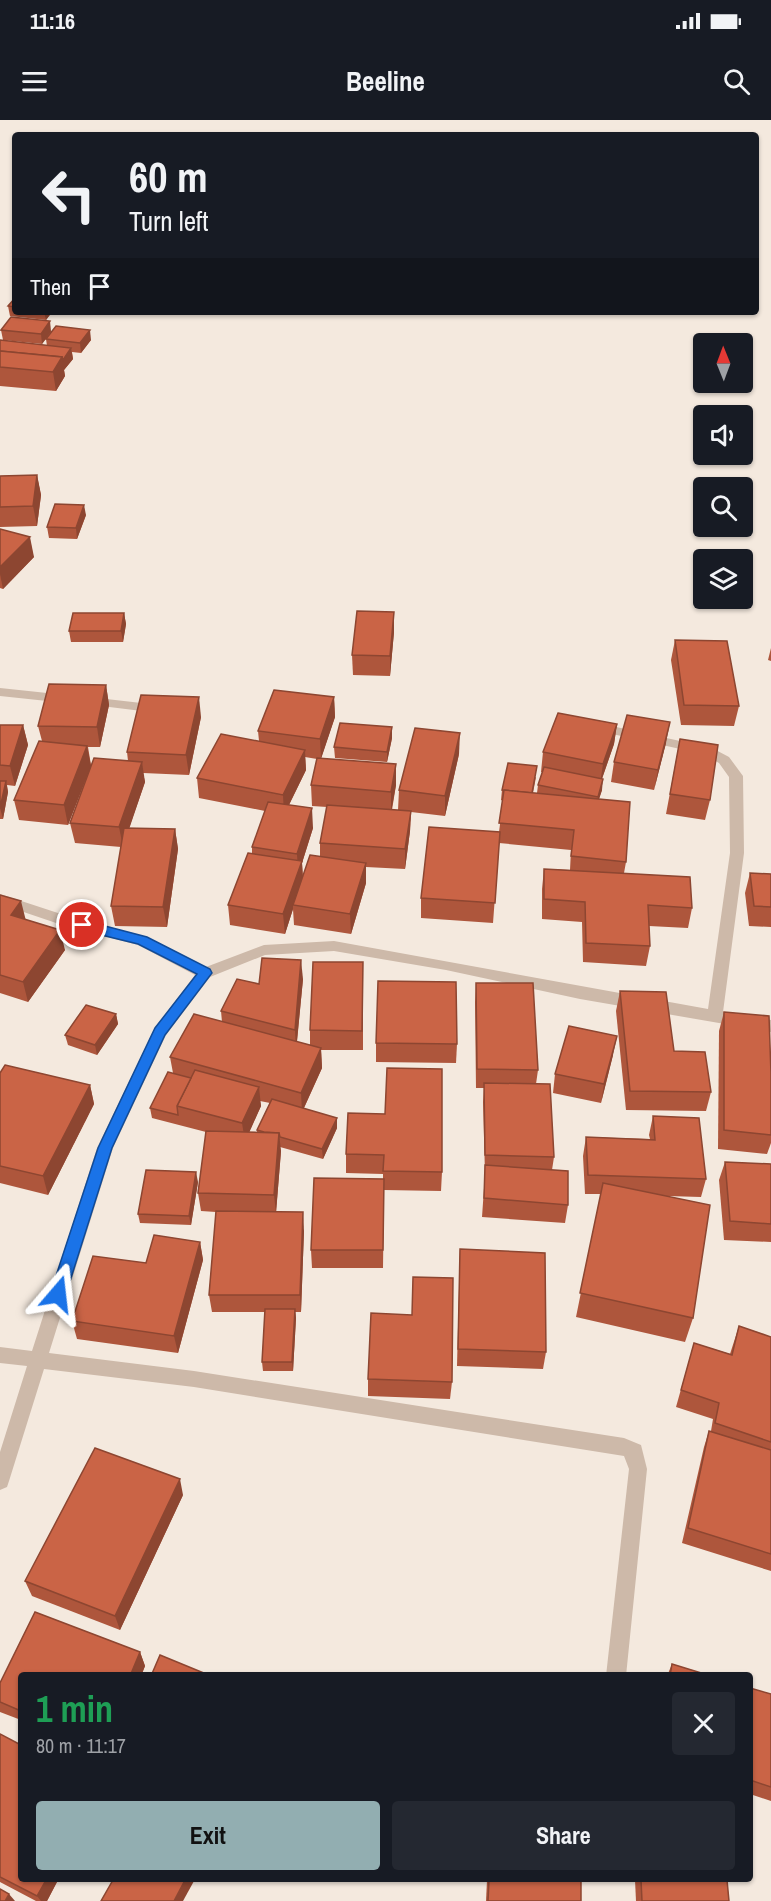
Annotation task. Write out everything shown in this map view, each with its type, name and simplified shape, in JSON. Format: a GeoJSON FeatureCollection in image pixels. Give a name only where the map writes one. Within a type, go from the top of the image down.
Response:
{"type":"FeatureCollection","features":[{"type":"Feature","properties":{"kind":"street"},"geometry":{"type":"LineString","coordinates":[[0,692],[150,708]]}},
{"type":"Feature","properties":{"kind":"street"},"geometry":{"type":"LineString","coordinates":[[592,726],[707,751],[724,760],[736,776],[736,853],[715,1016]]}},
{"type":"Feature","properties":{"kind":"street"},"geometry":{"type":"LineString","coordinates":[[0,899],[62,920],[142,940],[205,973]]}},
{"type":"Feature","properties":{"kind":"street"},"geometry":{"type":"LineString","coordinates":[[0,1481],[105,1148],[160,1032],[205,973],[264,950],[333,946],[771,1026]]}},
{"type":"Feature","properties":{"kind":"street"},"geometry":{"type":"LineString","coordinates":[[0,1355],[194,1379],[624,1447],[634,1451],[638,1469],[616,1672]]}},
{"type":"Feature","properties":{"kind":"building"},"geometry":{"type":"Polygon","coordinates":[[[11,317],[50,321],[41,334],[1,330],[11,317]]]}},
{"type":"Feature","properties":{"kind":"building"},"geometry":{"type":"Polygon","coordinates":[[[56,326],[90,330],[80,343],[46,339],[56,326]]]}},
{"type":"Feature","properties":{"kind":"building"},"geometry":{"type":"Polygon","coordinates":[[[0,340],[71,348],[63,360],[62,357],[0,351],[0,340]]]}},
{"type":"Feature","properties":{"kind":"building"},"geometry":{"type":"Polygon","coordinates":[[[0,351],[62,357],[53,372],[0,367],[0,351]]]}},
{"type":"Feature","properties":{"kind":"building"},"geometry":{"type":"Polygon","coordinates":[[[37,475],[33,506],[0,507],[0,476],[37,475]]]}},
{"type":"Feature","properties":{"kind":"building"},"geometry":{"type":"Polygon","coordinates":[[[55,504],[84,505],[76,528],[47,527],[55,504]]]}},
{"type":"Feature","properties":{"kind":"building"},"geometry":{"type":"Polygon","coordinates":[[[0,529],[30,537],[0,567],[0,529]]]}},
{"type":"Feature","properties":{"kind":"building"},"geometry":{"type":"Polygon","coordinates":[[[357,611],[394,612],[390,656],[352,655],[357,611]]]}},
{"type":"Feature","properties":{"kind":"building"},"geometry":{"type":"Polygon","coordinates":[[[73,613],[124,613],[121,631],[69,631],[73,613]]]}},
{"type":"Feature","properties":{"kind":"building"},"geometry":{"type":"Polygon","coordinates":[[[675,640],[727,641],[739,706],[684,705],[675,640]]]}},
{"type":"Feature","properties":{"kind":"building"},"geometry":{"type":"Polygon","coordinates":[[[49,684],[106,685],[97,727],[38,726],[49,684]]]}},
{"type":"Feature","properties":{"kind":"building"},"geometry":{"type":"Polygon","coordinates":[[[274,690],[334,697],[320,739],[258,731],[274,690]]]}},
{"type":"Feature","properties":{"kind":"building"},"geometry":{"type":"Polygon","coordinates":[[[141,695],[199,697],[186,755],[127,752],[141,695]]]}},
{"type":"Feature","properties":{"kind":"building"},"geometry":{"type":"Polygon","coordinates":[[[558,713],[617,724],[603,764],[543,752],[558,713]]]}},
{"type":"Feature","properties":{"kind":"building"},"geometry":{"type":"Polygon","coordinates":[[[627,715],[670,722],[658,770],[614,762],[627,715]]]}},
{"type":"Feature","properties":{"kind":"building"},"geometry":{"type":"Polygon","coordinates":[[[340,723],[392,727],[387,752],[334,747],[340,723]]]}},
{"type":"Feature","properties":{"kind":"building"},"geometry":{"type":"Polygon","coordinates":[[[0,725],[23,725],[10,766],[0,765],[0,725]]]}},
{"type":"Feature","properties":{"kind":"building"},"geometry":{"type":"Polygon","coordinates":[[[415,728],[460,733],[445,796],[399,790],[415,728]]]}},
{"type":"Feature","properties":{"kind":"building"},"geometry":{"type":"Polygon","coordinates":[[[221,734],[305,750],[283,795],[197,778],[221,734]]]}},
{"type":"Feature","properties":{"kind":"building"},"geometry":{"type":"Polygon","coordinates":[[[680,739],[718,745],[710,800],[670,794],[680,739]]]}},
{"type":"Feature","properties":{"kind":"building"},"geometry":{"type":"Polygon","coordinates":[[[39,741],[87,746],[64,805],[14,800],[39,741]]]}},
{"type":"Feature","properties":{"kind":"building"},"geometry":{"type":"Polygon","coordinates":[[[94,758],[142,762],[119,827],[70,823],[94,758]]]}},
{"type":"Feature","properties":{"kind":"building"},"geometry":{"type":"Polygon","coordinates":[[[317,758],[396,764],[391,792],[311,785],[317,758]]]}},
{"type":"Feature","properties":{"kind":"building"},"geometry":{"type":"Polygon","coordinates":[[[508,763],[537,766],[532,793],[502,790],[508,763]]]}},
{"type":"Feature","properties":{"kind":"building"},"geometry":{"type":"Polygon","coordinates":[[[544,767],[603,779],[598,797],[538,785],[544,767]]]}},
{"type":"Feature","properties":{"kind":"building"},"geometry":{"type":"Polygon","coordinates":[[[0,781],[6,781],[0,808],[0,781]]]}},
{"type":"Feature","properties":{"kind":"building"},"geometry":{"type":"Polygon","coordinates":[[[504,790],[630,802],[626,862],[571,856],[574,830],[499,823],[504,790]]]}},
{"type":"Feature","properties":{"kind":"building"},"geometry":{"type":"Polygon","coordinates":[[[268,802],[312,808],[297,854],[252,847],[268,802]]]}},
{"type":"Feature","properties":{"kind":"building"},"geometry":{"type":"Polygon","coordinates":[[[327,805],[411,811],[405,849],[320,843],[327,805]]]}},
{"type":"Feature","properties":{"kind":"building"},"geometry":{"type":"Polygon","coordinates":[[[429,827],[500,832],[495,903],[421,898],[429,827]]]}},
{"type":"Feature","properties":{"kind":"building"},"geometry":{"type":"Polygon","coordinates":[[[124,828],[175,829],[163,907],[111,906],[124,828]]]}},
{"type":"Feature","properties":{"kind":"building"},"geometry":{"type":"Polygon","coordinates":[[[248,853],[302,861],[283,914],[228,905],[248,853]]]}},
{"type":"Feature","properties":{"kind":"building"},"geometry":{"type":"Polygon","coordinates":[[[310,855],[366,863],[350,914],[293,905],[310,855]]]}},
{"type":"Feature","properties":{"kind":"building"},"geometry":{"type":"Polygon","coordinates":[[[544,869],[690,877],[692,908],[648,905],[650,946],[586,943],[585,902],[544,899],[544,869]]]}},
{"type":"Feature","properties":{"kind":"building"},"geometry":{"type":"Polygon","coordinates":[[[750,873],[771,874],[771,907],[754,906],[750,873]]]}},
{"type":"Feature","properties":{"kind":"building"},"geometry":{"type":"Polygon","coordinates":[[[0,895],[21,901],[11,915],[60,930],[23,982],[0,975],[0,895]]]}},
{"type":"Feature","properties":{"kind":"building"},"geometry":{"type":"Polygon","coordinates":[[[262,958],[301,960],[295,1030],[221,1011],[237,979],[259,984],[262,958]]]}},
{"type":"Feature","properties":{"kind":"building"},"geometry":{"type":"Polygon","coordinates":[[[313,962],[363,962],[362,1031],[310,1030],[313,962]]]}},
{"type":"Feature","properties":{"kind":"building"},"geometry":{"type":"Polygon","coordinates":[[[378,981],[456,982],[457,1044],[376,1043],[378,981]]]}},
{"type":"Feature","properties":{"kind":"building"},"geometry":{"type":"Polygon","coordinates":[[[476,983],[533,983],[538,1070],[477,1069],[476,983]]]}},
{"type":"Feature","properties":{"kind":"building"},"geometry":{"type":"Polygon","coordinates":[[[620,991],[666,992],[674,1051],[705,1052],[711,1092],[630,1091],[620,991]]]}},
{"type":"Feature","properties":{"kind":"building"},"geometry":{"type":"Polygon","coordinates":[[[86,1005],[116,1014],[95,1045],[65,1035],[86,1005]]]}},
{"type":"Feature","properties":{"kind":"building"},"geometry":{"type":"Polygon","coordinates":[[[724,1012],[769,1016],[771,1135],[724,1130],[724,1012]]]}},
{"type":"Feature","properties":{"kind":"building"},"geometry":{"type":"Polygon","coordinates":[[[194,1014],[321,1048],[301,1093],[170,1057],[194,1014]]]}},
{"type":"Feature","properties":{"kind":"building"},"geometry":{"type":"Polygon","coordinates":[[[569,1026],[617,1036],[604,1084],[555,1074],[569,1026]]]}},
{"type":"Feature","properties":{"kind":"building"},"geometry":{"type":"Polygon","coordinates":[[[5,1065],[90,1085],[43,1176],[0,1166],[0,1073],[5,1065]]]}},
{"type":"Feature","properties":{"kind":"building"},"geometry":{"type":"Polygon","coordinates":[[[387,1068],[442,1069],[442,1172],[383,1171],[384,1155],[346,1154],[348,1113],[385,1114],[387,1068]]]}},
{"type":"Feature","properties":{"kind":"building"},"geometry":{"type":"Polygon","coordinates":[[[195,1070],[259,1087],[242,1123],[177,1106],[195,1070]]]}},
{"type":"Feature","properties":{"kind":"building"},"geometry":{"type":"Polygon","coordinates":[[[168,1072],[191,1078],[177,1106],[178,1115],[150,1108],[168,1072]]]}},
{"type":"Feature","properties":{"kind":"building"},"geometry":{"type":"Polygon","coordinates":[[[484,1083],[550,1084],[554,1157],[485,1155],[484,1083]]]}},
{"type":"Feature","properties":{"kind":"building"},"geometry":{"type":"Polygon","coordinates":[[[272,1099],[337,1118],[322,1149],[280,1137],[279,1133],[257,1130],[272,1099]]]}},
{"type":"Feature","properties":{"kind":"building"},"geometry":{"type":"Polygon","coordinates":[[[653,1116],[699,1118],[706,1179],[588,1175],[586,1137],[655,1140],[653,1116]]]}},
{"type":"Feature","properties":{"kind":"building"},"geometry":{"type":"Polygon","coordinates":[[[206,1131],[279,1133],[274,1195],[198,1193],[206,1131]]]}},
{"type":"Feature","properties":{"kind":"building"},"geometry":{"type":"Polygon","coordinates":[[[725,1162],[771,1164],[771,1224],[730,1221],[725,1162]]]}},
{"type":"Feature","properties":{"kind":"building"},"geometry":{"type":"Polygon","coordinates":[[[485,1165],[568,1171],[568,1205],[484,1198],[485,1165]]]}},
{"type":"Feature","properties":{"kind":"building"},"geometry":{"type":"Polygon","coordinates":[[[146,1170],[196,1172],[189,1216],[138,1214],[146,1170]]]}},
{"type":"Feature","properties":{"kind":"building"},"geometry":{"type":"Polygon","coordinates":[[[314,1178],[384,1179],[383,1250],[311,1250],[314,1178]]]}},
{"type":"Feature","properties":{"kind":"building"},"geometry":{"type":"Polygon","coordinates":[[[603,1183],[710,1205],[693,1318],[580,1293],[603,1183]]]}},
{"type":"Feature","properties":{"kind":"building"},"geometry":{"type":"Polygon","coordinates":[[[216,1211],[303,1212],[300,1295],[209,1295],[216,1211]]]}},
{"type":"Feature","properties":{"kind":"building"},"geometry":{"type":"Polygon","coordinates":[[[154,1235],[200,1242],[174,1336],[72,1321],[93,1256],[146,1263],[154,1235]]]}},
{"type":"Feature","properties":{"kind":"building"},"geometry":{"type":"Polygon","coordinates":[[[460,1249],[545,1253],[546,1352],[458,1349],[460,1249]]]}},
{"type":"Feature","properties":{"kind":"building"},"geometry":{"type":"Polygon","coordinates":[[[413,1277],[453,1278],[452,1382],[368,1379],[371,1313],[412,1315],[413,1277]]]}},
{"type":"Feature","properties":{"kind":"building"},"geometry":{"type":"Polygon","coordinates":[[[265,1309],[295,1309],[292,1362],[262,1362],[265,1309]]]}},
{"type":"Feature","properties":{"kind":"building"},"geometry":{"type":"Polygon","coordinates":[[[739,1326],[771,1337],[771,1442],[715,1423],[719,1403],[681,1390],[694,1343],[732,1355],[739,1326]]]}},
{"type":"Feature","properties":{"kind":"building"},"geometry":{"type":"Polygon","coordinates":[[[709,1431],[771,1450],[771,1554],[688,1528],[709,1431]]]}},
{"type":"Feature","properties":{"kind":"building"},"geometry":{"type":"Polygon","coordinates":[[[95,1448],[180,1479],[115,1616],[25,1581],[95,1448]]]}},
{"type":"Feature","properties":{"kind":"building"},"geometry":{"type":"Polygon","coordinates":[[[35,1612],[140,1652],[132,1672],[18,1672],[18,1710],[0,1702],[0,1683],[35,1612]]]}},
{"type":"Feature","properties":{"kind":"building"},"geometry":{"type":"Polygon","coordinates":[[[160,1655],[201,1672],[153,1672],[160,1655]]]}},
{"type":"Feature","properties":{"kind":"building"},"geometry":{"type":"Polygon","coordinates":[[[672,1664],[698,1672],[671,1672],[672,1664]]]}},
{"type":"Feature","properties":{"kind":"building"},"geometry":{"type":"Polygon","coordinates":[[[753,1689],[771,1694],[771,1787],[753,1781],[753,1689]]]}},
{"type":"Feature","properties":{"kind":"building"},"geometry":{"type":"Polygon","coordinates":[[[0,1734],[18,1743],[18,1882],[45,1882],[37,1896],[0,1877],[0,1734]]]}},
{"type":"Feature","properties":{"kind":"building"},"geometry":{"type":"Polygon","coordinates":[[[112,1882],[184,1882],[174,1901],[101,1901],[112,1882]]]}},
{"type":"Feature","properties":{"kind":"building"},"geometry":{"type":"Polygon","coordinates":[[[489,1882],[581,1882],[581,1901],[488,1901],[489,1882]]]}},
{"type":"Feature","properties":{"kind":"building"},"geometry":{"type":"Polygon","coordinates":[[[641,1882],[727,1882],[729,1901],[642,1901],[641,1882]]]}},
{"type":"Feature","properties":{"kind":"building"},"geometry":{"type":"Polygon","coordinates":[[[0,1889],[9,1894],[5,1901],[0,1901],[0,1889]]]}},
{"type":"Feature","properties":{"kind":"route"},"geometry":{"type":"LineString","coordinates":[[58,1294],[105,1148],[160,1032],[205,973],[142,940],[82,925]]}}]}
